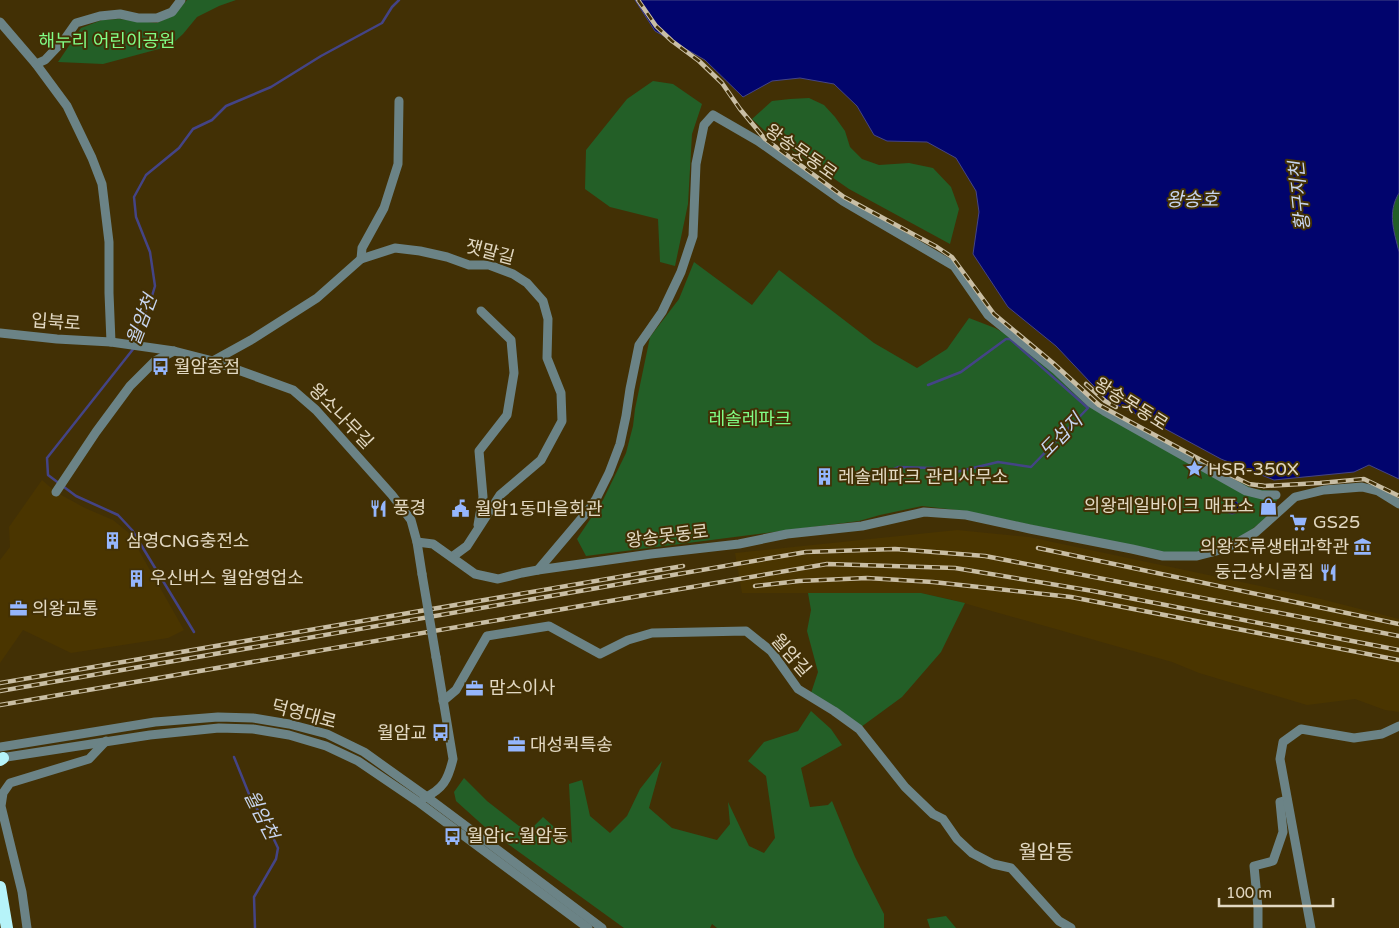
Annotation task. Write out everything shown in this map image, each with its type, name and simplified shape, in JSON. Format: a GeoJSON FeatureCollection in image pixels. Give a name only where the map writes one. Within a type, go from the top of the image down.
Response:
{"type":"FeatureCollection","features":[{"type":"Feature","properties":{"kind":"highway"},"geometry":{"type":"LineString","coordinates":[[0,887],[7,928]]}},
{"type":"Feature","properties":{"kind":"street"},"geometry":{"type":"LineString","coordinates":[[36,64],[45,60],[64,40],[76,23],[100,16],[120,14],[138,18],[156,18],[172,12],[181,0]]}},
{"type":"Feature","properties":{"kind":"street"},"geometry":{"type":"LineString","coordinates":[[0,22],[36,64],[66,106],[92,158],[102,184],[109,242],[111,342]]}},
{"type":"Feature","properties":{"kind":"street"},"geometry":{"type":"LineString","coordinates":[[361,259],[362,248],[384,208],[398,164],[400,101]]}},
{"type":"Feature","properties":{"kind":"street","name":"왕송못동로"},"geometry":{"type":"LineString","coordinates":[[538,570],[587,512],[596,498],[620,444],[639,345],[662,312],[680,272],[693,236],[696,164],[704,126],[713,115],[758,141],[843,202],[954,266],[988,315],[1056,370],[1092,403],[1246,491],[1262,495],[1276,495]]}},
{"type":"Feature","properties":{"kind":"street","name":"잿말길"},"geometry":{"type":"LineString","coordinates":[[213,361],[251,340],[316,298],[361,259],[395,248],[420,250],[469,265],[489,265],[513,274],[527,283],[543,300],[548,319],[547,358],[561,393],[562,422],[540,460],[500,495],[467,546],[452,557]]}},
{"type":"Feature","properties":{"kind":"street"},"geometry":{"type":"LineString","coordinates":[[477,530],[483,496],[479,452],[507,415],[514,373],[510,340],[481,311]]}},
{"type":"Feature","properties":{"kind":"street","name":"입북로"},"geometry":{"type":"LineString","coordinates":[[0,333],[152,347]]}},
{"type":"Feature","properties":{"kind":"street","name":"왕소나무길"},"geometry":{"type":"LineString","coordinates":[[152,347],[213,361],[293,390],[316,410],[398,502],[411,520],[417,542]]}},
{"type":"Feature","properties":{"kind":"street"},"geometry":{"type":"LineString","coordinates":[[56,492],[96,432],[130,386],[155,361],[174,351]]}},
{"type":"Feature","properties":{"kind":"street","name":"왕송못동로"},"geometry":{"type":"LineString","coordinates":[[417,542],[432,544],[475,574],[498,580],[538,570],[739,544],[787,534],[862,526],[924,512],[966,515],[1163,556],[1197,556],[1228,548],[1256,532],[1295,497],[1324,490],[1362,488],[1378,492],[1399,504]]}},
{"type":"Feature","properties":{"kind":"street"},"geometry":{"type":"LineString","coordinates":[[417,542],[453,759],[450,774],[439,789],[417,801]]}},
{"type":"Feature","properties":{"kind":"street","name":"월암길"},"geometry":{"type":"LineString","coordinates":[[443,701],[456,690],[486,636],[549,626],[600,654],[628,640],[652,633],[746,631],[771,651],[798,689],[859,729],[905,787],[933,814],[943,820],[957,839],[972,853],[993,864],[1011,868],[1059,921],[1070,928]]}},
{"type":"Feature","properties":{"kind":"street","name":"덕영대로"},"geometry":{"type":"LineString","coordinates":[[1,756],[155,722],[218,717],[254,718],[289,724],[327,734],[364,752],[602,928]]}},
{"type":"Feature","properties":{"kind":"street"},"geometry":{"type":"LineString","coordinates":[[1311,928],[1284,801],[1280,759],[1283,742],[1301,729],[1354,738],[1382,734],[1399,726]]}},
{"type":"Feature","properties":{"kind":"street","name":"덕영대로"},"geometry":{"type":"LineString","coordinates":[[1,756],[150,734],[219,728],[253,729],[290,735],[326,746],[358,761],[417,801],[588,928]]}},
{"type":"Feature","properties":{"kind":"street"},"geometry":{"type":"LineString","coordinates":[[28,928],[22,892],[1,806],[3,793],[10,783],[90,760],[106,741]]}},
{"type":"Feature","properties":{"kind":"street"},"geometry":{"type":"LineString","coordinates":[[1258,928],[1254,866],[1273,861],[1283,832],[1284,801]]}},
{"type":"Feature","properties":{"kind":"shaded area"},"geometry":{"type":"Polygon","coordinates":[[[42,480],[56,492],[85,508],[113,520],[129,533],[184,630],[168,638],[71,653],[23,630],[0,663],[0,560],[10,547],[9,527],[42,480]]]}},
{"type":"Feature","properties":{"kind":"shaded area"},"geometry":{"type":"Polygon","coordinates":[[[957,530],[1029,537],[1321,599],[1399,619],[1399,712],[1385,710],[1355,699],[1307,705],[1199,673],[1172,662],[953,600],[921,593],[742,593],[735,553],[957,530]]]}},
{"type":"Feature","properties":{"kind":"green space","name":"해누리 어린이공원"},"geometry":{"type":"Polygon","coordinates":[[[187,0],[236,0],[197,17],[170,46],[103,64],[58,62],[81,28],[102,20],[119,19],[157,23],[174,15],[187,0]]]}},
{"type":"Feature","properties":{"kind":"green space"},"geometry":{"type":"Polygon","coordinates":[[[653,81],[673,84],[702,104],[692,134],[688,204],[675,266],[660,262],[658,219],[610,207],[585,189],[586,150],[627,99],[653,81]]]}},
{"type":"Feature","properties":{"kind":"green space"},"geometry":{"type":"Polygon","coordinates":[[[809,98],[824,105],[835,117],[845,131],[850,147],[862,159],[879,165],[909,163],[933,168],[951,187],[959,209],[950,244],[849,189],[764,130],[752,119],[772,101],[809,98]]]}},
{"type":"Feature","properties":{"kind":"green space"},"geometry":{"type":"Polygon","coordinates":[[[1399,193],[1399,252],[1392,215],[1395,200],[1399,193]]]}},
{"type":"Feature","properties":{"kind":"green space","name":"레솔레파크"},"geometry":{"type":"Polygon","coordinates":[[[694,262],[752,305],[779,270],[874,343],[917,368],[947,349],[969,318],[995,328],[1016,340],[1098,412],[1219,478],[1240,482],[1253,489],[1276,491],[1277,502],[1267,517],[1251,530],[1228,543],[1193,554],[1163,553],[965,511],[922,506],[859,521],[586,556],[577,539],[603,500],[626,453],[650,337],[679,299],[694,262]]]}},
{"type":"Feature","properties":{"kind":"green space"},"geometry":{"type":"Polygon","coordinates":[[[808,593],[921,593],[965,603],[941,652],[902,697],[861,727],[840,710],[811,693],[818,672],[807,631],[811,610],[808,593]]]}},
{"type":"Feature","properties":{"kind":"green space"},"geometry":{"type":"Polygon","coordinates":[[[811,711],[831,729],[842,745],[801,768],[810,807],[828,805],[832,801],[855,857],[884,914],[884,928],[717,928],[712,924],[710,928],[624,928],[486,828],[456,801],[454,792],[464,778],[487,801],[519,826],[533,827],[543,817],[572,843],[569,784],[582,780],[590,816],[610,833],[627,816],[640,789],[662,761],[649,808],[672,828],[717,840],[730,824],[728,802],[749,846],[764,853],[775,838],[766,776],[748,761],[764,742],[798,731],[811,711]]]}},
{"type":"Feature","properties":{"kind":"green space"},"geometry":{"type":"Polygon","coordinates":[[[946,916],[956,928],[930,928],[927,919],[946,916]]]}},
{"type":"Feature","properties":{"kind":"water","name":"왕송호"},"geometry":{"type":"Polygon","coordinates":[[[635,0],[1399,0],[1399,193],[1395,200],[1392,215],[1399,252],[1399,479],[1369,465],[1354,472],[1274,480],[1221,459],[1107,400],[1056,346],[1008,307],[973,254],[979,212],[976,191],[956,158],[927,142],[887,141],[874,135],[857,106],[834,84],[800,78],[772,81],[743,97],[705,60],[655,31],[635,0]]]}},
{"type":"Feature","properties":{"kind":"water"},"geometry":{"type":"Polygon","coordinates":[[[1232,500],[1237,502],[1239,507],[1237,512],[1232,514],[1227,512],[1225,507],[1227,502],[1232,500]]]}},
{"type":"Feature","properties":{"kind":"waterway","name":"월암천"},"geometry":{"type":"LineString","coordinates":[[134,342],[136,327],[149,306],[155,286],[150,252],[136,217],[134,197],[146,175],[179,148],[193,129],[212,120],[226,106],[271,87],[321,56],[382,23],[399,0]]}},
{"type":"Feature","properties":{"kind":"waterway","name":"도섭지"},"geometry":{"type":"LineString","coordinates":[[870,478],[899,467],[932,468],[952,473],[998,462],[1031,467],[1088,408],[1010,339],[1006,339],[961,372],[928,385]]}},
{"type":"Feature","properties":{"kind":"waterway","name":"월암천"},"geometry":{"type":"LineString","coordinates":[[134,348],[47,458],[48,475],[76,496],[118,515],[132,530],[194,632]]}},
{"type":"Feature","properties":{"kind":"waterway","name":"월암천"},"geometry":{"type":"LineString","coordinates":[[234,757],[251,799],[278,848],[276,859],[254,897],[255,928]]}},
{"type":"Feature","properties":{"kind":"railway"},"geometry":{"type":"LineString","coordinates":[[638,0],[656,26],[672,41],[699,61],[722,83],[740,109],[765,139],[844,197],[952,257],[994,314],[1053,363],[1099,405],[1214,467],[1249,484],[1264,486]]}},
{"type":"Feature","properties":{"kind":"railway"},"geometry":{"type":"LineString","coordinates":[[1086,384],[1105,401],[1116,407]]}},
{"type":"Feature","properties":{"kind":"railway"},"geometry":{"type":"LineString","coordinates":[[1258,485],[1320,483],[1364,479],[1399,496]]}},
{"type":"Feature","properties":{"kind":"railway"},"geometry":{"type":"LineString","coordinates":[[1038,548],[1399,624]]}},
{"type":"Feature","properties":{"kind":"railway"},"geometry":{"type":"LineString","coordinates":[[0,691],[806,552],[895,549],[985,556],[1399,636]]}},
{"type":"Feature","properties":{"kind":"railway"},"geometry":{"type":"LineString","coordinates":[[0,705],[827,564],[955,568],[1093,591],[1399,650]]}},
{"type":"Feature","properties":{"kind":"railway"},"geometry":{"type":"LineString","coordinates":[[0,683],[683,566]]}},
{"type":"Feature","properties":{"kind":"railway"},"geometry":{"type":"LineString","coordinates":[[755,586],[799,581],[867,578],[933,582],[1071,597],[1399,660]]}},
{"type":"Feature","properties":{"kind":"place","name":"월암종점"},"geometry":{"type":"Point","coordinates":[160,367]}},
{"type":"Feature","properties":{"kind":"place","name":"HSR-350X"},"geometry":{"type":"Point","coordinates":[1194,469]}},
{"type":"Feature","properties":{"kind":"place","name":"레솔레파크 관리사무소"},"geometry":{"type":"Point","coordinates":[824,477]}},
{"type":"Feature","properties":{"kind":"place","name":"의왕레일바이크 매표소"},"geometry":{"type":"Point","coordinates":[1268,506]}},
{"type":"Feature","properties":{"kind":"place","name":"풍경"},"geometry":{"type":"Point","coordinates":[379,508]}},
{"type":"Feature","properties":{"kind":"place","name":"월암1동마을회관"},"geometry":{"type":"Point","coordinates":[461,509]}},
{"type":"Feature","properties":{"kind":"place","name":"GS25"},"geometry":{"type":"Point","coordinates":[1299,522]}},
{"type":"Feature","properties":{"kind":"place","name":"삼영CNG충전소"},"geometry":{"type":"Point","coordinates":[112,541]}},
{"type":"Feature","properties":{"kind":"place","name":"의왕조류생태과학관"},"geometry":{"type":"Point","coordinates":[1363,547]}},
{"type":"Feature","properties":{"kind":"place","name":"둥근상시골집"},"geometry":{"type":"Point","coordinates":[1328,572]}},
{"type":"Feature","properties":{"kind":"place","name":"우신버스 월암영업소"},"geometry":{"type":"Point","coordinates":[136,578]}},
{"type":"Feature","properties":{"kind":"place","name":"의왕교통"},"geometry":{"type":"Point","coordinates":[18,609]}},
{"type":"Feature","properties":{"kind":"place","name":"맘스이사"},"geometry":{"type":"Point","coordinates":[475,688]}},
{"type":"Feature","properties":{"kind":"place","name":"월암교"},"geometry":{"type":"Point","coordinates":[441,733]}},
{"type":"Feature","properties":{"kind":"place","name":"대성퀵특송"},"geometry":{"type":"Point","coordinates":[516,745]}},
{"type":"Feature","properties":{"kind":"place","name":"월암ic.월암동"},"geometry":{"type":"Point","coordinates":[453,836]}},
{"type":"Feature","properties":{"kind":"district","name":"월암동"},"geometry":{"type":"Point","coordinates":[1046,853]}},
{"type":"Feature","properties":{"kind":"water label","name":"황구지천"},"geometry":{"type":"Point","coordinates":[1300,196]}}]}
